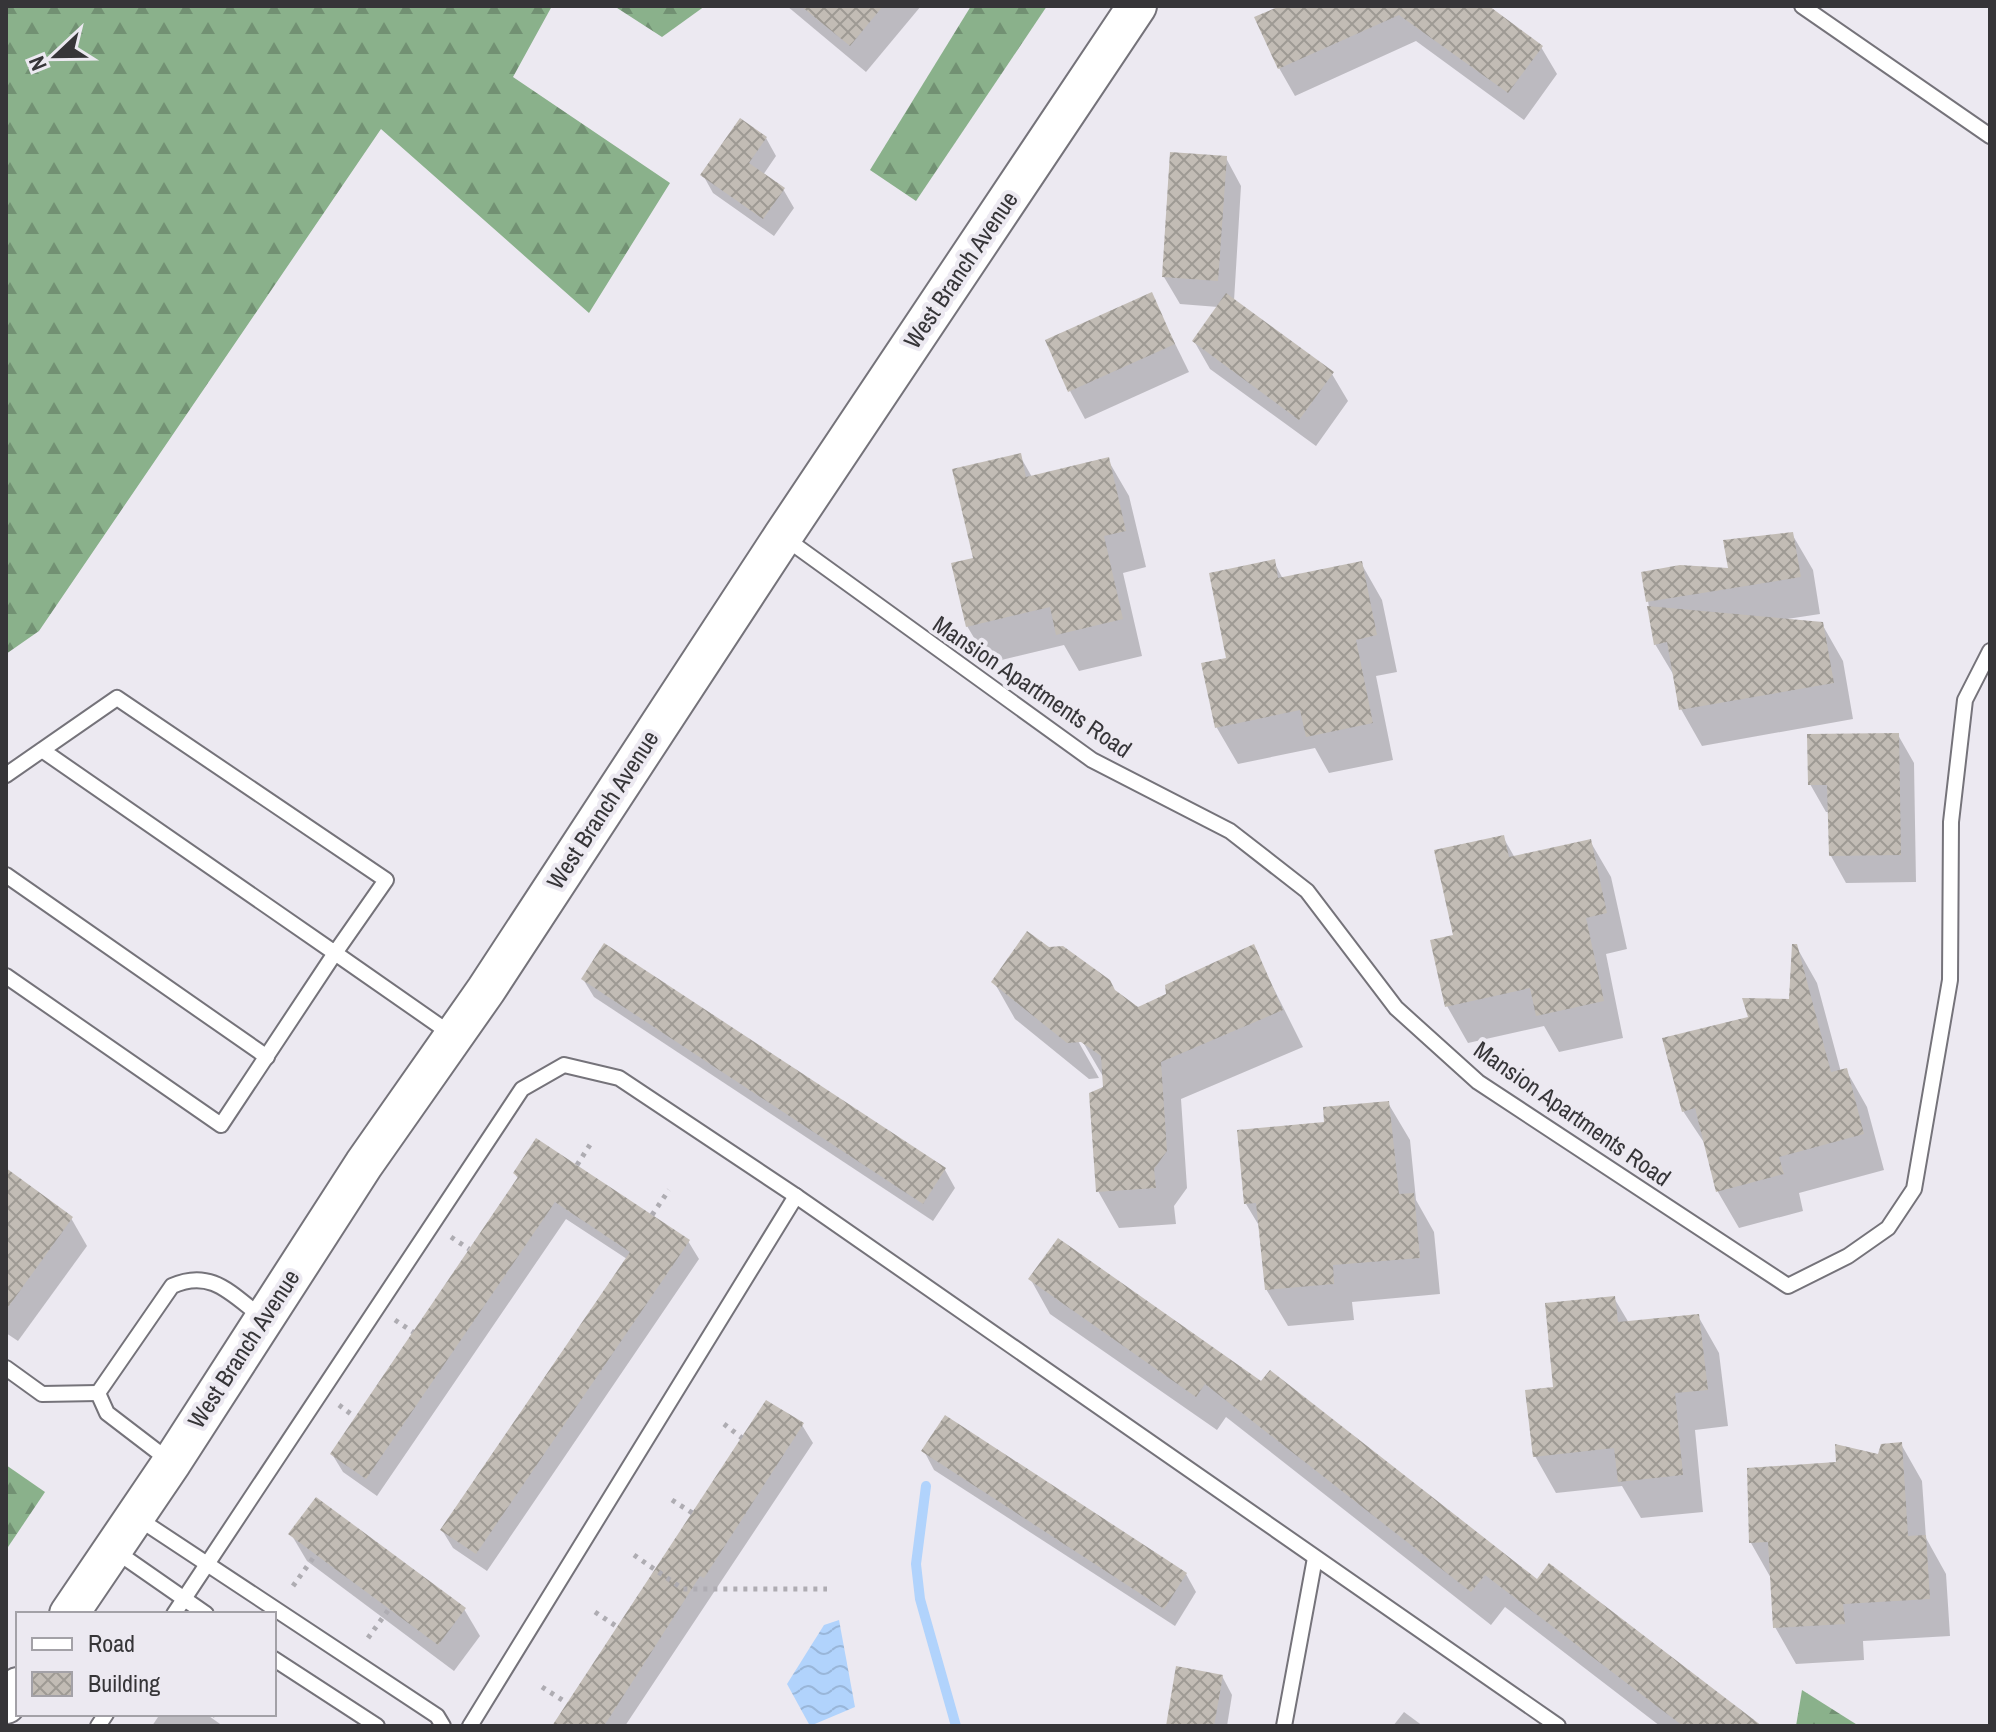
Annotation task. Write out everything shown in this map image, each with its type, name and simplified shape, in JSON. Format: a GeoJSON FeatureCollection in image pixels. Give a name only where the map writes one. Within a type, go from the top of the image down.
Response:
{"type":"FeatureCollection","features":[{"type":"Feature","properties":{"kind":"street","name":"West Branch Avenue"},"geometry":{"type":"LineString","coordinates":[[70,1612],[172,1462],[364,1164],[454,1036],[1137,6]]}},
{"type":"Feature","properties":{"kind":"lane"},"geometry":{"type":"LineString","coordinates":[[1802,6],[1990,136]]}},
{"type":"Feature","properties":{"kind":"lane","name":"Mansion Apartments Road"},"geometry":{"type":"LineString","coordinates":[[783,536],[1092,760],[1230,831],[1307,891],[1396,1008],[1478,1082],[1788,1286],[1848,1256],[1888,1228],[1914,1189],[1950,980],[1951,822],[1965,700],[1990,651]]}},
{"type":"Feature","properties":{"kind":"lane"},"geometry":{"type":"LineString","coordinates":[[6,775],[117,698],[386,880],[221,1125],[6,976]]}},
{"type":"Feature","properties":{"kind":"lane"},"geometry":{"type":"LineString","coordinates":[[42,750],[454,1036]]}},
{"type":"Feature","properties":{"kind":"lane"},"geometry":{"type":"LineString","coordinates":[[6,875],[267,1057]]}},
{"type":"Feature","properties":{"kind":"lane"},"geometry":{"type":"LineString","coordinates":[[175,1612],[522,1089],[564,1065],[619,1078],[796,1196],[1558,1726]]}},
{"type":"Feature","properties":{"kind":"lane"},"geometry":{"type":"LineString","coordinates":[[470,1726],[796,1196]]}},
{"type":"Feature","properties":{"kind":"lane"},"geometry":{"type":"LineString","coordinates":[[98,1393],[172,1286],[190,1278],[212,1280],[263,1318]]}},
{"type":"Feature","properties":{"kind":"lane"},"geometry":{"type":"LineString","coordinates":[[6,1368],[42,1394],[98,1393]]}},
{"type":"Feature","properties":{"kind":"lane"},"geometry":{"type":"LineString","coordinates":[[98,1393],[107,1413],[172,1462]]}},
{"type":"Feature","properties":{"kind":"lane"},"geometry":{"type":"LineString","coordinates":[[135,1517],[437,1716],[443,1726]]}},
{"type":"Feature","properties":{"kind":"lane"},"geometry":{"type":"LineString","coordinates":[[113,1550],[203,1612]]}},
{"type":"Feature","properties":{"kind":"lane"},"geometry":{"type":"LineString","coordinates":[[1284,1726],[1315,1558]]}},
{"type":"Feature","properties":{"kind":"lane"},"geometry":{"type":"LineString","coordinates":[[276,1660],[377,1726]]}},
{"type":"Feature","properties":{"kind":"path"},"geometry":{"type":"LineString","coordinates":[[577,1165],[593,1140]]}},
{"type":"Feature","properties":{"kind":"path"},"geometry":{"type":"LineString","coordinates":[[652,1215],[669,1190]]}},
{"type":"Feature","properties":{"kind":"path"},"geometry":{"type":"LineString","coordinates":[[450,1236],[469,1249]]}},
{"type":"Feature","properties":{"kind":"path"},"geometry":{"type":"LineString","coordinates":[[394,1320],[413,1332]]}},
{"type":"Feature","properties":{"kind":"path"},"geometry":{"type":"LineString","coordinates":[[338,1404],[355,1417]]}},
{"type":"Feature","properties":{"kind":"path"},"geometry":{"type":"LineString","coordinates":[[724,1424],[742,1438]]}},
{"type":"Feature","properties":{"kind":"path"},"geometry":{"type":"LineString","coordinates":[[672,1500],[694,1514]]}},
{"type":"Feature","properties":{"kind":"path"},"geometry":{"type":"LineString","coordinates":[[293,1586],[316,1554]]}},
{"type":"Feature","properties":{"kind":"path"},"geometry":{"type":"LineString","coordinates":[[634,1555],[683,1589],[827,1589]]}},
{"type":"Feature","properties":{"kind":"path"},"geometry":{"type":"LineString","coordinates":[[368,1638],[389,1609]]}},
{"type":"Feature","properties":{"kind":"path"},"geometry":{"type":"LineString","coordinates":[[595,1612],[616,1626]]}},
{"type":"Feature","properties":{"kind":"path"},"geometry":{"type":"LineString","coordinates":[[542,1687],[567,1703]]}},
{"type":"Feature","properties":{"kind":"green space"},"geometry":{"type":"Polygon","coordinates":[[[6,6],[552,6],[513,77],[670,183],[589,313],[381,129],[39,631],[6,654],[6,6]]]}},
{"type":"Feature","properties":{"kind":"green space"},"geometry":{"type":"Polygon","coordinates":[[[614,6],[705,6],[662,37],[614,6]]]}},
{"type":"Feature","properties":{"kind":"green space"},"geometry":{"type":"Polygon","coordinates":[[[971,6],[1047,6],[916,201],[870,170],[971,6]]]}},
{"type":"Feature","properties":{"kind":"green space"},"geometry":{"type":"Polygon","coordinates":[[[6,1465],[45,1492],[6,1550],[6,1465]]]}},
{"type":"Feature","properties":{"kind":"green space"},"geometry":{"type":"Polygon","coordinates":[[[1802,1690],[1859,1726],[1796,1726],[1802,1690]]]}},
{"type":"Feature","properties":{"kind":"water"},"geometry":{"type":"Polygon","coordinates":[[[839,1620],[855,1707],[810,1726],[787,1684],[824,1625],[839,1620]]]}},
{"type":"Feature","properties":{"kind":"building"},"geometry":{"type":"Polygon","coordinates":[[[801,6],[883,6],[850,46],[801,6]]]}},
{"type":"Feature","properties":{"kind":"building"},"geometry":{"type":"Polygon","coordinates":[[[1280,6],[1489,6],[1543,46],[1508,93],[1399,15],[1278,69],[1254,17],[1280,6]]]}},
{"type":"Feature","properties":{"kind":"building"},"geometry":{"type":"Polygon","coordinates":[[[740,118],[767,137],[749,163],[785,188],[763,219],[700,175],[740,118]]]}},
{"type":"Feature","properties":{"kind":"building"},"geometry":{"type":"Polygon","coordinates":[[[1170,152],[1227,156],[1218,281],[1162,277],[1170,152]]]}},
{"type":"Feature","properties":{"kind":"building"},"geometry":{"type":"Polygon","coordinates":[[[1152,292],[1175,344],[1068,392],[1045,340],[1152,292]]]}},
{"type":"Feature","properties":{"kind":"building"},"geometry":{"type":"Polygon","coordinates":[[[1226,293],[1334,372],[1299,420],[1192,341],[1226,293]]]}},
{"type":"Feature","properties":{"kind":"building"},"geometry":{"type":"Polygon","coordinates":[[[1021,453],[1026,477],[1109,457],[1126,531],[1104,536],[1123,619],[1056,635],[1050,607],[966,627],[951,563],[973,558],[952,469],[1021,453]]]}},
{"type":"Feature","properties":{"kind":"building"},"geometry":{"type":"Polygon","coordinates":[[[1793,532],[1801,577],[1646,602],[1641,572],[1680,565],[1728,568],[1723,540],[1793,532]]]}},
{"type":"Feature","properties":{"kind":"building"},"geometry":{"type":"Polygon","coordinates":[[[1275,559],[1278,578],[1362,561],[1377,635],[1356,640],[1373,723],[1306,737],[1300,710],[1215,728],[1201,663],[1226,658],[1209,573],[1275,559]]]}},
{"type":"Feature","properties":{"kind":"building"},"geometry":{"type":"Polygon","coordinates":[[[1647,606],[1823,622],[1834,683],[1679,710],[1667,642],[1654,645],[1647,606]]]}},
{"type":"Feature","properties":{"kind":"building"},"geometry":{"type":"Polygon","coordinates":[[[1899,733],[1901,855],[1829,856],[1827,785],[1808,785],[1807,734],[1899,733]]]}},
{"type":"Feature","properties":{"kind":"building"},"geometry":{"type":"Polygon","coordinates":[[[1504,835],[1509,857],[1591,839],[1607,913],[1586,918],[1604,1001],[1536,1016],[1530,988],[1445,1007],[1430,940],[1453,935],[1434,850],[1504,835]]]}},
{"type":"Feature","properties":{"kind":"building"},"geometry":{"type":"Polygon","coordinates":[[[1027,931],[1049,947],[1063,946],[1110,980],[1115,990],[1138,1007],[1166,994],[1165,985],[1254,944],[1283,1010],[1161,1062],[1167,1151],[1154,1169],[1156,1188],[1096,1192],[1089,1093],[1103,1087],[1101,1056],[1081,1042],[1067,1043],[991,982],[1027,931]]]}},
{"type":"Feature","properties":{"kind":"building"},"geometry":{"type":"Polygon","coordinates":[[[604,943],[946,1168],[923,1204],[581,979],[604,943]]]}},
{"type":"Feature","properties":{"kind":"building"},"geometry":{"type":"Polygon","coordinates":[[[1792,944],[1797,944],[1831,1072],[1847,1068],[1864,1134],[1779,1157],[1784,1174],[1716,1192],[1695,1108],[1682,1112],[1662,1038],[1748,1017],[1742,998],[1789,999],[1792,944]]]}},
{"type":"Feature","properties":{"kind":"building"},"geometry":{"type":"Polygon","coordinates":[[[1389,1101],[1399,1194],[1414,1193],[1420,1258],[1333,1265],[1334,1284],[1265,1290],[1256,1203],[1244,1204],[1237,1130],[1324,1122],[1323,1107],[1389,1101]]]}},
{"type":"Feature","properties":{"kind":"building"},"geometry":{"type":"Polygon","coordinates":[[[536,1138],[690,1240],[476,1554],[440,1530],[630,1252],[555,1202],[366,1479],[330,1454],[518,1177],[513,1173],[536,1138]]]}},
{"type":"Feature","properties":{"kind":"building"},"geometry":{"type":"Polygon","coordinates":[[[6,1168],[73,1217],[6,1310],[6,1168]]]}},
{"type":"Feature","properties":{"kind":"building"},"geometry":{"type":"Polygon","coordinates":[[[1058,1238],[1261,1381],[1270,1370],[1537,1579],[1549,1563],[1762,1726],[1683,1726],[1485,1575],[1471,1592],[1205,1384],[1196,1397],[1028,1279],[1058,1238]]]}},
{"type":"Feature","properties":{"kind":"building"},"geometry":{"type":"Polygon","coordinates":[[[1615,1296],[1618,1322],[1699,1314],[1708,1390],[1675,1393],[1683,1475],[1618,1482],[1614,1448],[1533,1457],[1525,1390],[1553,1387],[1545,1303],[1615,1296]]]}},
{"type":"Feature","properties":{"kind":"building"},"geometry":{"type":"Polygon","coordinates":[[[766,1400],[804,1423],[704,1578],[700,1576],[604,1726],[552,1726],[766,1400]]]}},
{"type":"Feature","properties":{"kind":"building"},"geometry":{"type":"Polygon","coordinates":[[[945,1415],[1187,1573],[1164,1609],[921,1451],[945,1415]]]}},
{"type":"Feature","properties":{"kind":"building"},"geometry":{"type":"Polygon","coordinates":[[[1902,1442],[1908,1536],[1926,1535],[1930,1599],[1843,1604],[1845,1624],[1773,1628],[1768,1542],[1749,1543],[1747,1468],[1836,1462],[1835,1444],[1878,1454],[1881,1444],[1902,1442]]]}},
{"type":"Feature","properties":{"kind":"building"},"geometry":{"type":"Polygon","coordinates":[[[316,1497],[466,1608],[438,1645],[288,1534],[316,1497]]]}},
{"type":"Feature","properties":{"kind":"building"},"geometry":{"type":"Polygon","coordinates":[[[1176,1666],[1223,1675],[1214,1726],[1166,1726],[1176,1666]]]}},
{"type":"Feature","properties":{"kind":"waterway"},"geometry":{"type":"LineString","coordinates":[[926,1486],[916,1564],[920,1599],[956,1726]]}}]}
